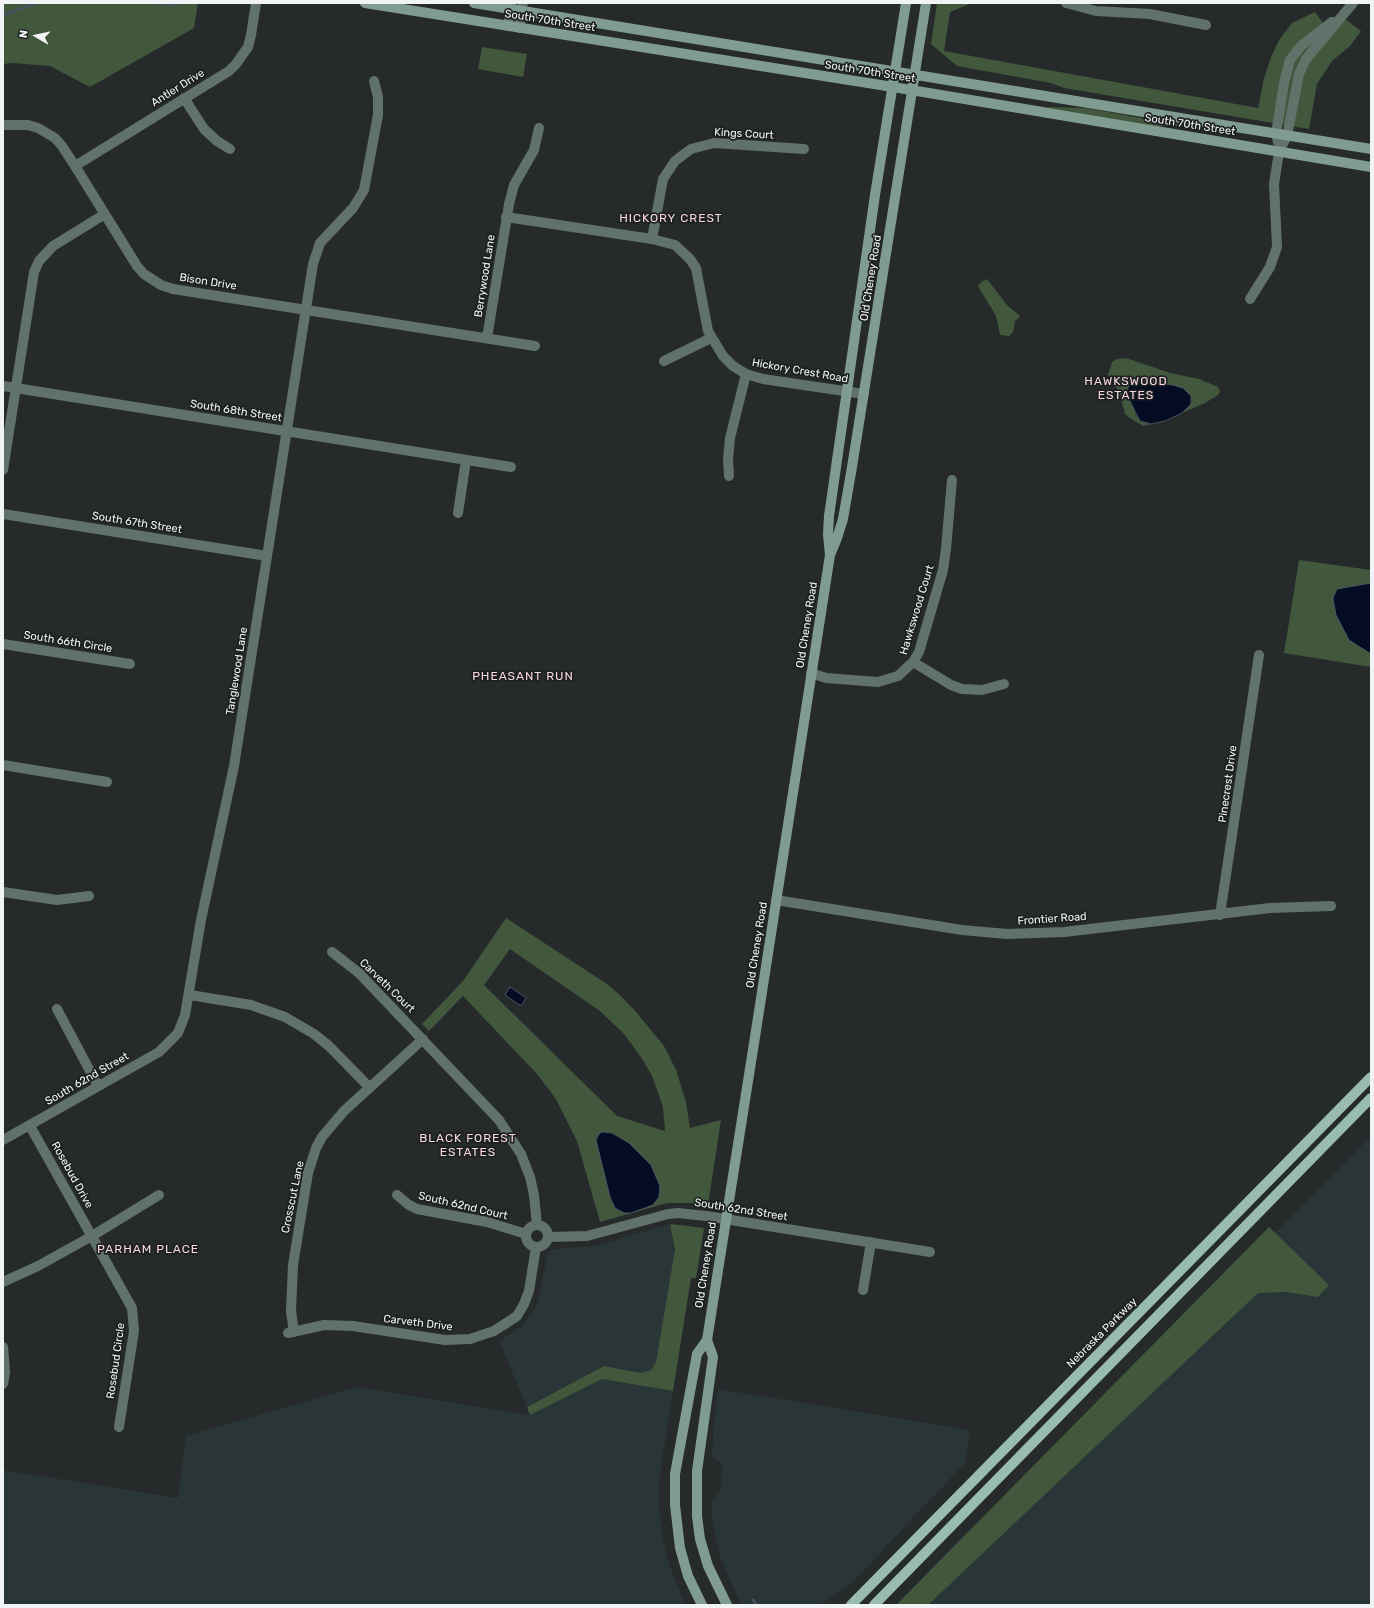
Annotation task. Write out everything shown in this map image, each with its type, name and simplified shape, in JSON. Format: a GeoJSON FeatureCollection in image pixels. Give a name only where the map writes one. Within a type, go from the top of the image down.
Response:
{"type":"FeatureCollection","features":[{"type":"Feature","properties":{"kind":"main road","name":"South 70th Street"},"geometry":{"type":"LineString","coordinates":[[365,3],[912,90],[1279,152],[1371,166]]}},
{"type":"Feature","properties":{"kind":"main road","name":"South 70th Street"},"geometry":{"type":"LineString","coordinates":[[474,3],[522,7],[896,71],[1371,149]]}},
{"type":"Feature","properties":{"kind":"main road","name":"Old Cheney Road"},"geometry":{"type":"LineString","coordinates":[[702,1605],[688,1576],[682,1555],[677,1528],[674,1489],[676,1466],[697,1354],[707,1340],[726,1220],[830,555],[828,525],[866,257],[906,3]]}},
{"type":"Feature","properties":{"kind":"main road","name":"Old Cheney Road"},"geometry":{"type":"LineString","coordinates":[[830,555],[838,538],[843,519],[926,3]]}},
{"type":"Feature","properties":{"kind":"main road","name":"Nebraska Parkway"},"geometry":{"type":"LineString","coordinates":[[851,1605],[1371,1077]]}},
{"type":"Feature","properties":{"kind":"main road"},"geometry":{"type":"LineString","coordinates":[[874,1605],[1371,1098]]}},
{"type":"Feature","properties":{"kind":"main road","name":"Old Cheney Road"},"geometry":{"type":"LineString","coordinates":[[707,1340],[713,1357],[697,1471],[696,1509],[700,1538],[708,1566],[727,1605]]}},
{"type":"Feature","properties":{"kind":"street","name":"Antler Drive"},"geometry":{"type":"LineString","coordinates":[[75,166],[229,70],[243,56],[251,35],[256,3]]}},
{"type":"Feature","properties":{"kind":"street"},"geometry":{"type":"LineString","coordinates":[[1066,3],[1096,11],[1150,14],[1206,25]]}},
{"type":"Feature","properties":{"kind":"street"},"geometry":{"type":"LineString","coordinates":[[1250,299],[1270,267],[1277,247],[1273,191],[1279,152],[1286,136],[1302,65],[1352,3]]}},
{"type":"Feature","properties":{"kind":"street"},"geometry":{"type":"LineString","coordinates":[[508,26],[511,6]]}},
{"type":"Feature","properties":{"kind":"street"},"geometry":{"type":"LineString","coordinates":[[519,28],[522,7]]}},
{"type":"Feature","properties":{"kind":"street"},"geometry":{"type":"LineString","coordinates":[[1279,152],[1276,134],[1285,78],[1290,60],[1301,46],[1341,16]]}},
{"type":"Feature","properties":{"kind":"street","name":"Tanglewood Lane"},"geometry":{"type":"LineString","coordinates":[[178,1033],[190,995],[201,920],[234,766],[314,259],[320,243],[353,208],[364,190],[378,115],[378,97],[374,81]]}},
{"type":"Feature","properties":{"kind":"street"},"geometry":{"type":"LineString","coordinates":[[184,98],[204,129],[217,141],[230,149]]}},
{"type":"Feature","properties":{"kind":"street","name":"Bison Drive"},"geometry":{"type":"LineString","coordinates":[[3,125],[28,125],[47,132],[62,146],[137,266],[148,277],[161,285],[173,289],[535,346]]}},
{"type":"Feature","properties":{"kind":"street","name":"Berrywood Lane"},"geometry":{"type":"LineString","coordinates":[[487,338],[506,217],[514,185],[534,150],[539,128]]}},
{"type":"Feature","properties":{"kind":"street","name":"Kings Court"},"geometry":{"type":"LineString","coordinates":[[652,239],[663,179],[675,161],[691,149],[714,143],[804,149]]}},
{"type":"Feature","properties":{"kind":"street"},"geometry":{"type":"LineString","coordinates":[[3,470],[31,282],[39,261],[53,246],[105,214]]}},
{"type":"Feature","properties":{"kind":"street","name":"Hickory Crest Road"},"geometry":{"type":"LineString","coordinates":[[506,217],[652,239],[675,245],[690,259],[699,277],[704,316],[711,338],[729,363],[746,374],[763,379],[864,394]]}},
{"type":"Feature","properties":{"kind":"street"},"geometry":{"type":"LineString","coordinates":[[664,361],[711,338]]}},
{"type":"Feature","properties":{"kind":"street"},"geometry":{"type":"LineString","coordinates":[[729,476],[728,460],[730,438],[746,374]]}},
{"type":"Feature","properties":{"kind":"street","name":"South 68th Street"},"geometry":{"type":"LineString","coordinates":[[3,386],[511,467]]}},
{"type":"Feature","properties":{"kind":"street"},"geometry":{"type":"LineString","coordinates":[[458,513],[466,460]]}},
{"type":"Feature","properties":{"kind":"street","name":"Hawkswood Court"},"geometry":{"type":"LineString","coordinates":[[811,673],[826,678],[878,682],[898,676],[913,662],[918,652],[943,570],[952,480]]}},
{"type":"Feature","properties":{"kind":"street","name":"South 67th Street"},"geometry":{"type":"LineString","coordinates":[[3,514],[267,556]]}},
{"type":"Feature","properties":{"kind":"street","name":"South 66th Circle"},"geometry":{"type":"LineString","coordinates":[[3,644],[130,664]]}},
{"type":"Feature","properties":{"kind":"street","name":"Pinecrest Drive"},"geometry":{"type":"LineString","coordinates":[[1220,915],[1259,655]]}},
{"type":"Feature","properties":{"kind":"street"},"geometry":{"type":"LineString","coordinates":[[913,662],[951,685],[962,689],[982,690],[1004,684]]}},
{"type":"Feature","properties":{"kind":"street"},"geometry":{"type":"LineString","coordinates":[[3,765],[107,782]]}},
{"type":"Feature","properties":{"kind":"street"},"geometry":{"type":"LineString","coordinates":[[3,892],[57,900],[89,896]]}},
{"type":"Feature","properties":{"kind":"street","name":"Frontier Road"},"geometry":{"type":"LineString","coordinates":[[776,900],[962,930],[1007,934],[1064,932],[1270,908],[1331,906]]}},
{"type":"Feature","properties":{"kind":"street","name":"Carveth Court"},"geometry":{"type":"LineString","coordinates":[[332,952],[359,973],[423,1038]]}},
{"type":"Feature","properties":{"kind":"street"},"geometry":{"type":"LineString","coordinates":[[190,995],[250,1005],[285,1017],[304,1027],[329,1046],[370,1088]]}},
{"type":"Feature","properties":{"kind":"street"},"geometry":{"type":"LineString","coordinates":[[57,1009],[98,1086]]}},
{"type":"Feature","properties":{"kind":"street","name":"South 62nd Street"},"geometry":{"type":"LineString","coordinates":[[3,1140],[159,1052],[178,1033]]}},
{"type":"Feature","properties":{"kind":"street"},"geometry":{"type":"LineString","coordinates":[[423,1038],[499,1120],[512,1138],[521,1154],[530,1177],[534,1195],[537,1224]]}},
{"type":"Feature","properties":{"kind":"street","name":"Crosscut Lane"},"geometry":{"type":"LineString","coordinates":[[291,1333],[292,1265],[308,1173],[316,1148],[322,1137],[344,1111],[423,1038]]}},
{"type":"Feature","properties":{"kind":"street","name":"Rosebud Drive"},"geometry":{"type":"LineString","coordinates":[[30,1126],[92,1236]]}},
{"type":"Feature","properties":{"kind":"street","name":"South 62nd Court"},"geometry":{"type":"LineString","coordinates":[[397,1195],[409,1205],[417,1209],[487,1222],[526,1234]]}},
{"type":"Feature","properties":{"kind":"street"},"geometry":{"type":"LineString","coordinates":[[3,1282],[38,1266],[159,1196]]}},
{"type":"Feature","properties":{"kind":"street","name":"South 62nd Street"},"geometry":{"type":"LineString","coordinates":[[549,1237],[594,1235],[672,1214],[726,1220],[930,1252]]}},
{"type":"Feature","properties":{"kind":"street"},"geometry":{"type":"LineString","coordinates":[[537,1224],[544,1227],[549,1237],[546,1244],[536,1248],[527,1241],[526,1234],[530,1227],[537,1224]]}},
{"type":"Feature","properties":{"kind":"street","name":"Rosebud Circle"},"geometry":{"type":"LineString","coordinates":[[92,1236],[128,1299],[134,1318],[134,1330],[119,1427]]}},
{"type":"Feature","properties":{"kind":"street"},"geometry":{"type":"LineString","coordinates":[[863,1290],[871,1242]]}},
{"type":"Feature","properties":{"kind":"street","name":"Carveth Drive"},"geometry":{"type":"LineString","coordinates":[[291,1333],[324,1325],[353,1326],[444,1340],[470,1338],[494,1331],[508,1323],[522,1310],[529,1291],[536,1248]]}},
{"type":"Feature","properties":{"kind":"street"},"geometry":{"type":"LineString","coordinates":[[3,1347],[5,1356],[3,1384]]}},
{"type":"Feature","properties":{"kind":"shaded area"},"geometry":{"type":"Polygon","coordinates":[[[1369,1138],[1371,1140],[1371,1605],[917,1605],[1043,1467],[1369,1138]]]}},
{"type":"Feature","properties":{"kind":"shaded area"},"geometry":{"type":"Polygon","coordinates":[[[670,1224],[675,1249],[656,1362],[651,1370],[641,1373],[604,1366],[527,1407],[499,1341],[521,1327],[536,1307],[540,1294],[547,1255],[553,1249],[594,1246],[670,1224]]]}},
{"type":"Feature","properties":{"kind":"shaded area"},"geometry":{"type":"Polygon","coordinates":[[[602,1379],[673,1391],[659,1481],[659,1508],[662,1536],[669,1564],[685,1605],[3,1605],[3,1470],[178,1498],[186,1436],[356,1387],[530,1415],[602,1379]]]}},
{"type":"Feature","properties":{"kind":"shaded area"},"geometry":{"type":"Polygon","coordinates":[[[718,1389],[970,1430],[965,1463],[849,1586],[820,1605],[741,1605],[720,1557],[712,1519],[711,1501],[720,1492],[722,1464],[712,1456],[718,1389]]]}},
{"type":"Feature","properties":{"kind":"green space"},"geometry":{"type":"Polygon","coordinates":[[[3,3],[198,3],[194,28],[90,87],[50,66],[13,63],[3,64],[3,3]]]}},
{"type":"Feature","properties":{"kind":"green space"},"geometry":{"type":"Polygon","coordinates":[[[937,3],[972,3],[950,12],[944,51],[1258,108],[1264,78],[1272,55],[1279,40],[1292,23],[1315,12],[1326,27],[1341,16],[1361,31],[1350,46],[1332,61],[1317,84],[1309,129],[1064,88],[1051,83],[957,66],[931,44],[937,3]]]}},
{"type":"Feature","properties":{"kind":"green space"},"geometry":{"type":"Polygon","coordinates":[[[482,47],[527,54],[523,77],[478,69],[482,47]]]}},
{"type":"Feature","properties":{"kind":"green space"},"geometry":{"type":"Polygon","coordinates":[[[1049,107],[1085,108],[1186,126],[1157,126],[1049,107]]]}},
{"type":"Feature","properties":{"kind":"green space"},"geometry":{"type":"Polygon","coordinates":[[[987,279],[1007,305],[1020,316],[1015,321],[1013,332],[1009,336],[1000,335],[996,316],[978,286],[981,282],[987,279]]]}},
{"type":"Feature","properties":{"kind":"green space"},"geometry":{"type":"Polygon","coordinates":[[[1126,358],[1170,373],[1199,379],[1218,387],[1220,392],[1218,395],[1205,403],[1182,413],[1191,404],[1192,400],[1128,396],[1136,416],[1145,423],[1151,424],[1143,426],[1125,414],[1119,391],[1108,375],[1112,362],[1117,359],[1126,358]]]}},
{"type":"Feature","properties":{"kind":"green space"},"geometry":{"type":"Polygon","coordinates":[[[1299,560],[1371,570],[1371,667],[1284,653],[1299,560]]]}},
{"type":"Feature","properties":{"kind":"green space"},"geometry":{"type":"Polygon","coordinates":[[[506,918],[607,984],[620,995],[664,1046],[676,1070],[686,1102],[690,1128],[721,1120],[708,1205],[692,1203],[667,1203],[600,1222],[577,1141],[556,1099],[537,1074],[463,996],[429,1031],[422,1024],[463,981],[506,918]],[[510,949],[484,985],[617,1116],[665,1131],[663,1107],[652,1076],[643,1060],[624,1034],[600,1011],[510,949]]]}},
{"type":"Feature","properties":{"kind":"green space"},"geometry":{"type":"Polygon","coordinates":[[[670,1224],[704,1228],[696,1278],[691,1278],[673,1391],[602,1379],[530,1415],[527,1407],[604,1366],[641,1373],[651,1370],[656,1362],[675,1249],[670,1224]]]}},
{"type":"Feature","properties":{"kind":"green space"},"geometry":{"type":"Polygon","coordinates":[[[1269,1227],[1329,1285],[1318,1297],[1286,1292],[1258,1293],[928,1605],[896,1605],[1269,1227]]]}},
{"type":"Feature","properties":{"kind":"water"},"geometry":{"type":"Polygon","coordinates":[[[1137,380],[1173,385],[1183,388],[1191,396],[1191,404],[1182,413],[1165,421],[1151,424],[1140,421],[1126,393],[1129,385],[1137,380]]]}},
{"type":"Feature","properties":{"kind":"water"},"geometry":{"type":"Polygon","coordinates":[[[1371,583],[1371,654],[1349,640],[1336,615],[1333,598],[1337,589],[1371,583]]]}},
{"type":"Feature","properties":{"kind":"water"},"geometry":{"type":"Polygon","coordinates":[[[510,987],[526,998],[521,1006],[505,995],[510,987]]]}},
{"type":"Feature","properties":{"kind":"water"},"geometry":{"type":"Polygon","coordinates":[[[602,1132],[612,1133],[629,1143],[651,1165],[660,1186],[659,1197],[653,1205],[631,1213],[624,1213],[615,1208],[610,1197],[596,1140],[602,1132]]]}},
{"type":"Feature","properties":{"kind":"waterway"},"geometry":{"type":"LineString","coordinates":[[3,15],[38,3]]}},
{"type":"Feature","properties":{"kind":"waterway"},"geometry":{"type":"LineString","coordinates":[[156,3],[173,5],[181,3]]}},
{"type":"Feature","properties":{"kind":"waterway"},"geometry":{"type":"LineString","coordinates":[[753,1600],[757,1605]]}},
{"type":"Feature","properties":{"kind":"district","name":"HICKORY CREST"},"geometry":{"type":"Point","coordinates":[671,219]}},
{"type":"Feature","properties":{"kind":"district","name":"HAWKSWOOD ESTATES"},"geometry":{"type":"Point","coordinates":[1126,389]}},
{"type":"Feature","properties":{"kind":"district","name":"PHEASANT RUN"},"geometry":{"type":"Point","coordinates":[523,677]}},
{"type":"Feature","properties":{"kind":"district","name":"BLACK FOREST ESTATES"},"geometry":{"type":"Point","coordinates":[468,1146]}},
{"type":"Feature","properties":{"kind":"district","name":"PARHAM PLACE"},"geometry":{"type":"Point","coordinates":[148,1250]}}]}
